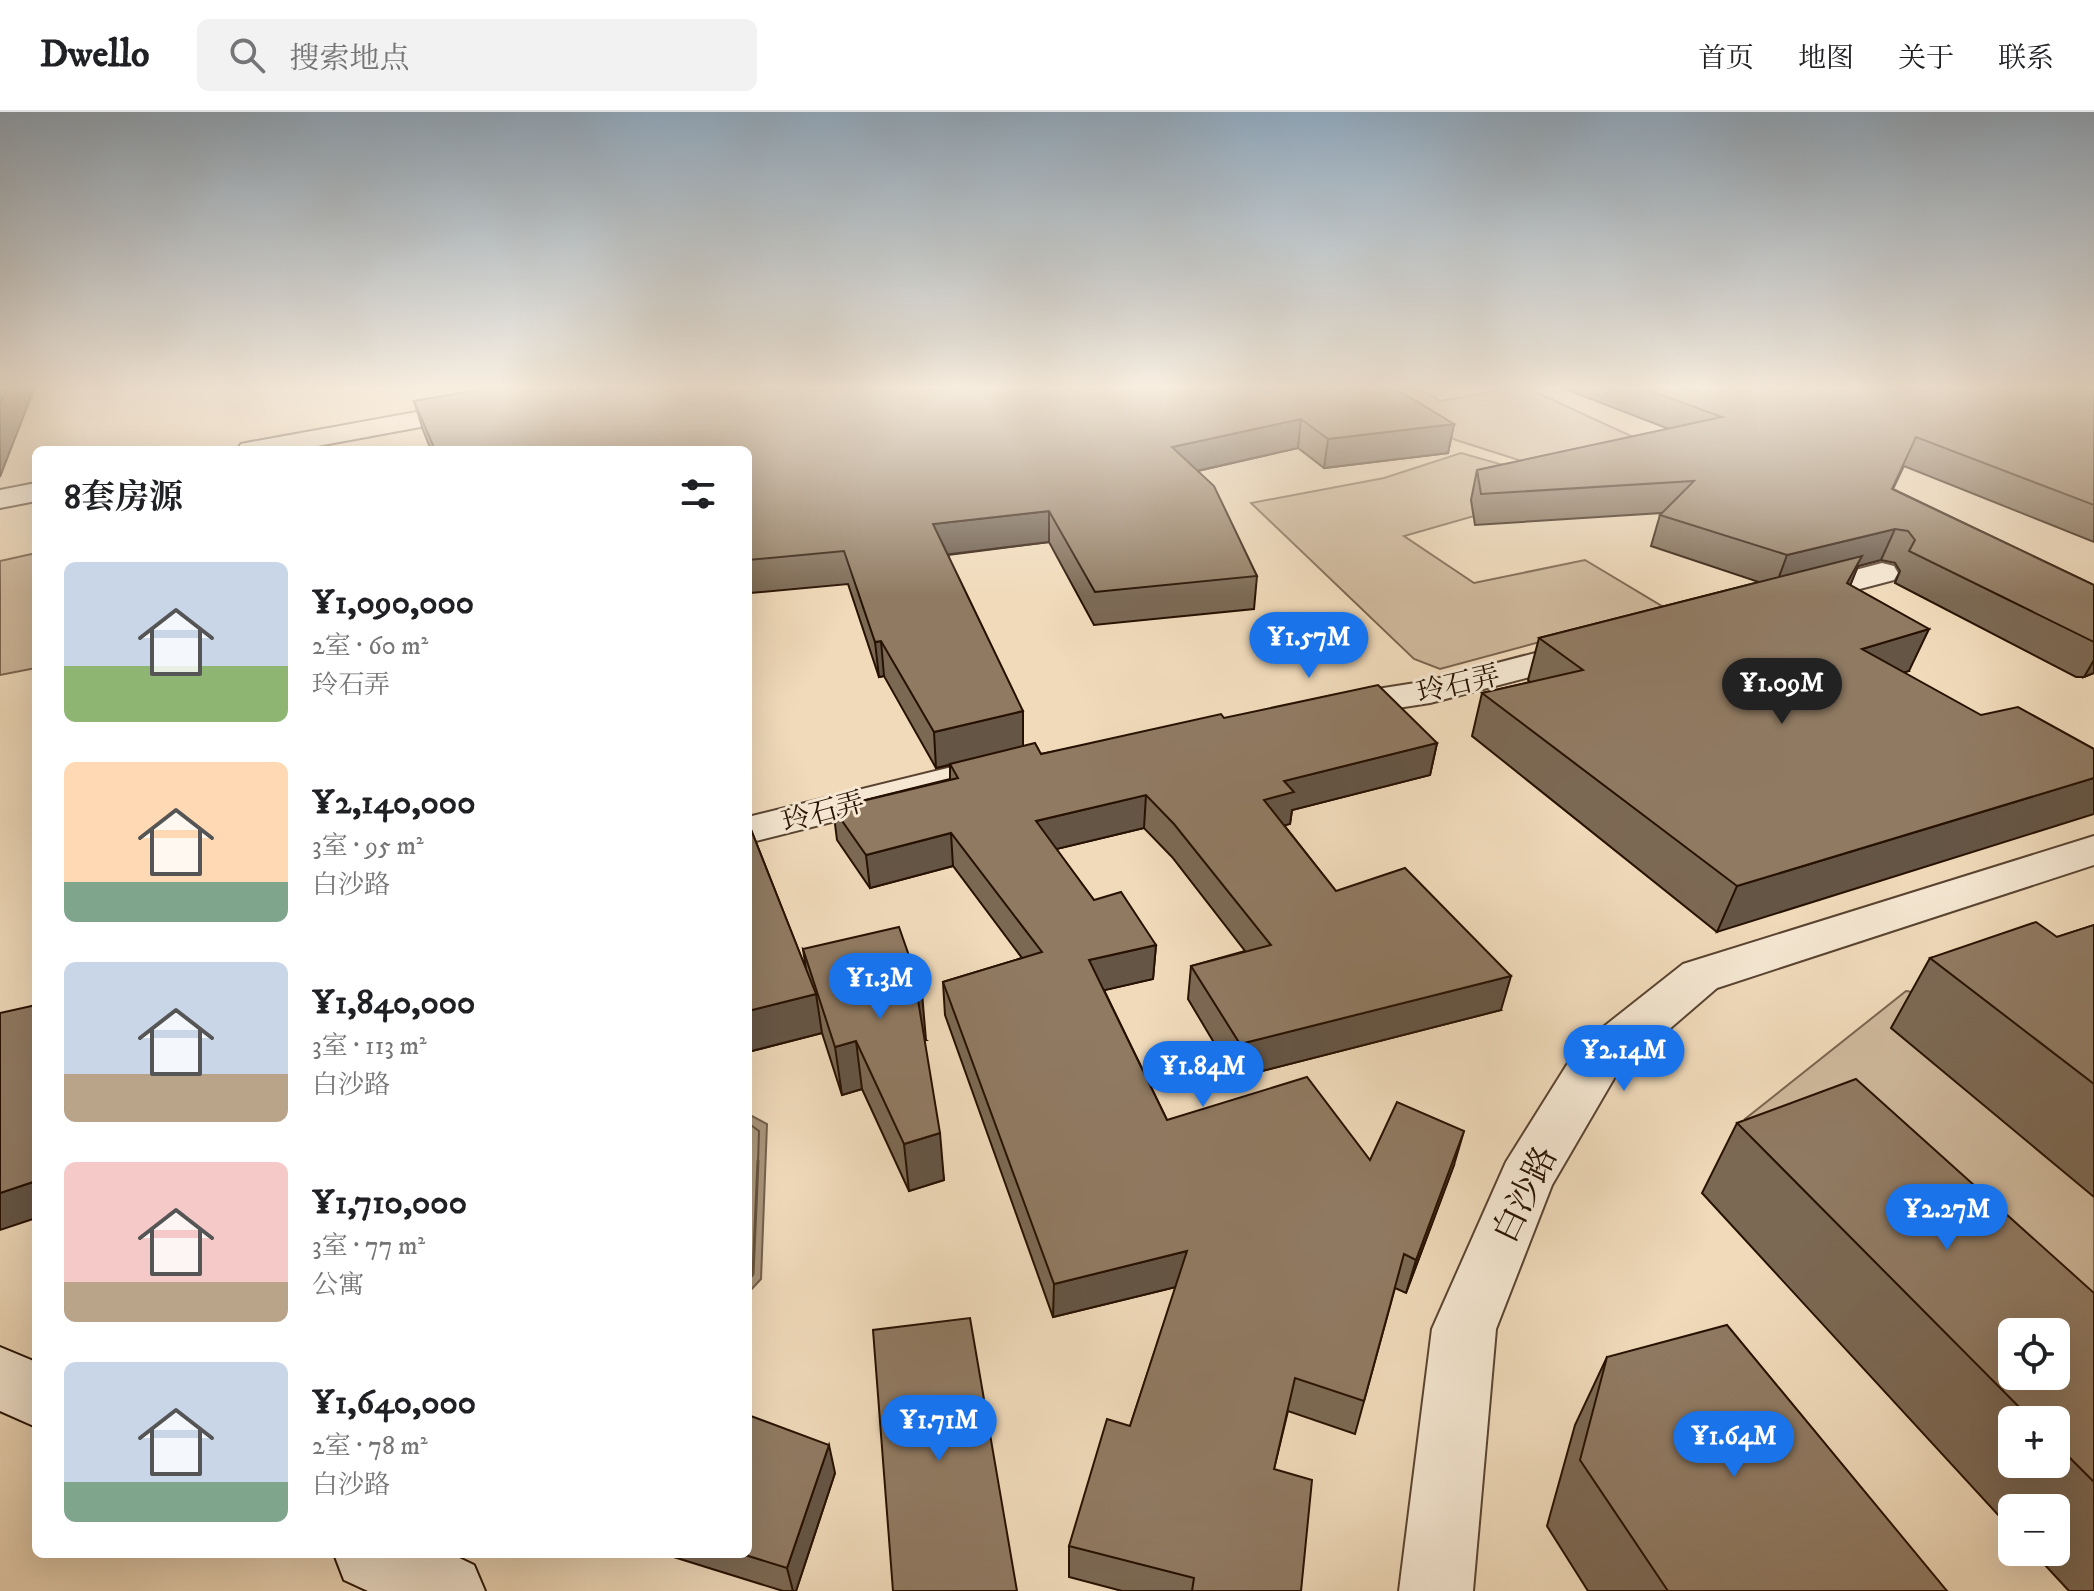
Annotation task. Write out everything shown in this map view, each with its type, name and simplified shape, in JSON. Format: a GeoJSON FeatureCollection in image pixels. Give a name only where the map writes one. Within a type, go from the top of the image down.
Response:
{"type":"FeatureCollection","features":[{"type":"Feature","properties":{"kind":"street"},"geometry":{"type":"LineString","coordinates":[[0,499],[32,493]]}},
{"type":"Feature","properties":{"kind":"street"},"geometry":{"type":"LineString","coordinates":[[1761,605],[1882,573]]}},
{"type":"Feature","properties":{"kind":"street","name":"玲石弄"},"geometry":{"type":"LineString","coordinates":[[1296,713],[1430,692],[1626,640]]}},
{"type":"Feature","properties":{"kind":"street","name":"玲石弄"},"geometry":{"type":"LineString","coordinates":[[752,829],[1039,758]]}},
{"type":"Feature","properties":{"kind":"street","name":"白沙路"},"geometry":{"type":"LineString","coordinates":[[1436,1591],[1464,1329],[1526,1179],[1597,1061],[1700,976],[2094,850]]}},
{"type":"Feature","properties":{"kind":"street"},"geometry":{"type":"LineString","coordinates":[[0,1377],[32,1394]]}},
{"type":"Feature","properties":{"kind":"street"},"geometry":{"type":"LineString","coordinates":[[378,1558],[448,1591]]}},
{"type":"Feature","properties":{"kind":"shaded area"},"geometry":{"type":"Polygon","coordinates":[[[1446,458],[1479,458],[1535,474],[1509,506],[1404,536],[1474,583],[1585,560],[1665,608],[1440,669],[1414,659],[1251,503],[1384,478],[1446,458]]]}},
{"type":"Feature","properties":{"kind":"shaded area"},"geometry":{"type":"Polygon","coordinates":[[[1512,458],[1611,458],[1556,472],[1512,458]]]}},
{"type":"Feature","properties":{"kind":"shaded area"},"geometry":{"type":"Polygon","coordinates":[[[32,554],[32,669],[0,675],[0,561],[32,554]]]}},
{"type":"Feature","properties":{"kind":"shaded area"},"geometry":{"type":"Polygon","coordinates":[[[1906,991],[2067,1018],[2094,1035],[2094,1572],[2070,1532],[2070,1494],[2041,1494],[2023,1478],[2070,1478],[2070,1406],[1998,1406],[1998,1455],[1946,1408],[1745,1119],[1906,991]]]}},
{"type":"Feature","properties":{"kind":"water"},"geometry":{"type":"Polygon","coordinates":[[[752,1116],[767,1124],[761,1279],[752,1289],[752,1116]]]}},
{"type":"Feature","properties":{"kind":"building"},"geometry":{"type":"Polygon","coordinates":[[[752,458],[1184,458],[1214,486],[1257,576],[1095,592],[1049,511],[933,524],[1023,711],[934,732],[881,641],[875,642],[844,551],[752,560],[752,458]]]}},
{"type":"Feature","properties":{"kind":"building"},"geometry":{"type":"Polygon","coordinates":[[[1532,458],[1906,458],[1892,489],[2094,585],[2094,642],[1909,551],[1915,540],[1908,531],[1895,529],[1787,555],[1660,515],[1694,481],[1481,494],[1477,470],[1532,458]]]}},
{"type":"Feature","properties":{"kind":"building"},"geometry":{"type":"Polygon","coordinates":[[[1971,458],[2094,458],[2094,505],[1971,458]]]}},
{"type":"Feature","properties":{"kind":"building"},"geometry":{"type":"Polygon","coordinates":[[[1862,556],[1847,583],[1929,629],[1862,649],[1981,715],[2018,707],[2094,749],[2094,778],[1737,886],[1482,693],[1583,670],[1539,638],[1862,556]]]}},
{"type":"Feature","properties":{"kind":"building"},"geometry":{"type":"Polygon","coordinates":[[[1378,685],[1437,743],[1284,781],[1294,792],[1264,800],[1336,891],[1405,868],[1511,976],[1240,1044],[1191,966],[1271,945],[1174,824],[1146,795],[1036,821],[1094,900],[1121,892],[1156,945],[1089,960],[1167,1120],[1307,1077],[1370,1160],[1397,1102],[1464,1131],[1416,1260],[1404,1254],[1364,1401],[1295,1378],[1274,1469],[1312,1480],[1301,1591],[1192,1591],[1194,1578],[1069,1546],[1107,1419],[1130,1426],[1187,1251],[1054,1284],[943,982],[1042,952],[951,833],[866,855],[833,808],[958,778],[950,764],[1035,743],[1041,754],[1221,714],[1224,718],[1378,685]]]}},
{"type":"Feature","properties":{"kind":"building"},"geometry":{"type":"Polygon","coordinates":[[[752,832],[816,994],[752,1010],[752,832]]]}},
{"type":"Feature","properties":{"kind":"building"},"geometry":{"type":"Polygon","coordinates":[[[2036,922],[2057,937],[2094,925],[2094,1084],[1930,958],[2036,922]]]}},
{"type":"Feature","properties":{"kind":"building"},"geometry":{"type":"Polygon","coordinates":[[[899,927],[922,993],[917,994],[940,1133],[904,1144],[856,1041],[835,1047],[803,949],[899,927]]]}},
{"type":"Feature","properties":{"kind":"building"},"geometry":{"type":"Polygon","coordinates":[[[32,1006],[32,1182],[0,1193],[0,1013],[32,1006]]]}},
{"type":"Feature","properties":{"kind":"building"},"geometry":{"type":"Polygon","coordinates":[[[1856,1079],[2094,1293],[2094,1482],[2070,1458],[2070,1406],[2018,1406],[2002,1390],[2070,1390],[2070,1318],[1998,1318],[1998,1386],[1737,1123],[1856,1079]]]}},
{"type":"Feature","properties":{"kind":"building"},"geometry":{"type":"Polygon","coordinates":[[[970,1318],[1017,1591],[893,1591],[873,1330],[970,1318]]]}},
{"type":"Feature","properties":{"kind":"building"},"geometry":{"type":"Polygon","coordinates":[[[1727,1325],[1947,1591],[1668,1591],[1580,1460],[1607,1357],[1727,1325]]]}},
{"type":"Feature","properties":{"kind":"building"},"geometry":{"type":"Polygon","coordinates":[[[752,1416],[829,1445],[787,1568],[752,1557],[752,1416]]]}}]}
